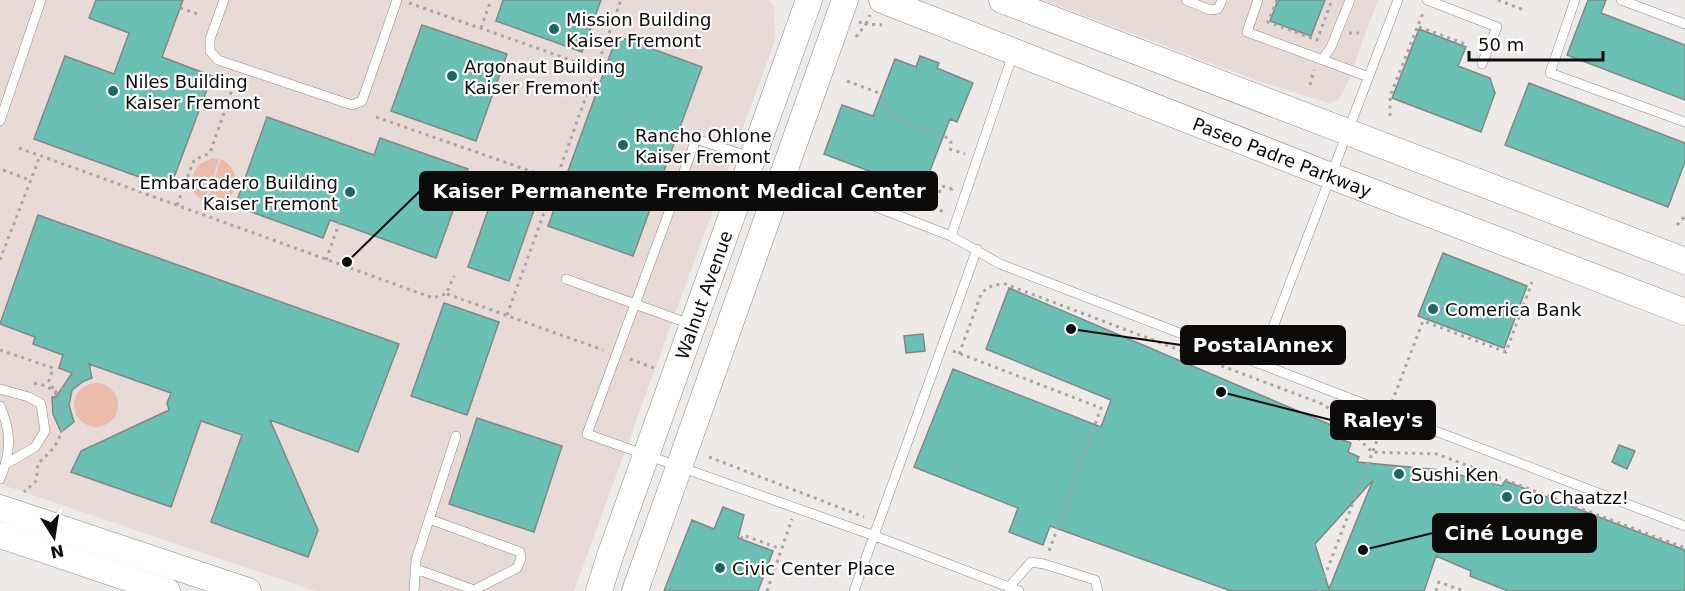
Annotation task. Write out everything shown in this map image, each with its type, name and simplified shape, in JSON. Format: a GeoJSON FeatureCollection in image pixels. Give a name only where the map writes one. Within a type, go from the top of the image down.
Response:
{"type":"FeatureCollection","features":[{"type":"Feature","properties":{"kind":"main road","name":"Walnut Avenue"},"geometry":{"type":"LineString","coordinates":[[599,591],[809,0]]}},
{"type":"Feature","properties":{"kind":"main road","name":"Walnut Avenue"},"geometry":{"type":"LineString","coordinates":[[635,591],[845,0]]}},
{"type":"Feature","properties":{"kind":"main road","name":"Paseo Padre Parkway"},"geometry":{"type":"LineString","coordinates":[[882,0],[1331,177],[1685,312]]}},
{"type":"Feature","properties":{"kind":"main road"},"geometry":{"type":"LineString","coordinates":[[1002,0],[1685,261]]}},
{"type":"Feature","properties":{"kind":"main road"},"geometry":{"type":"LineString","coordinates":[[0,508],[248,591]]}},
{"type":"Feature","properties":{"kind":"main road"},"geometry":{"type":"LineString","coordinates":[[0,535],[167,591]]}},
{"type":"Feature","properties":{"kind":"lane"},"geometry":{"type":"LineString","coordinates":[[0,121],[41,0]]}},
{"type":"Feature","properties":{"kind":"lane"},"geometry":{"type":"LineString","coordinates":[[224,0],[210,39],[210,51],[219,60],[352,105],[362,101],[397,0]]}},
{"type":"Feature","properties":{"kind":"lane"},"geometry":{"type":"LineString","coordinates":[[1186,0],[1210,10],[1218,9],[1222,0]]}},
{"type":"Feature","properties":{"kind":"lane"},"geometry":{"type":"LineString","coordinates":[[1258,0],[1247,32],[1319,62],[1369,77]]}},
{"type":"Feature","properties":{"kind":"lane"},"geometry":{"type":"LineString","coordinates":[[1319,62],[1342,24],[1350,0]]}},
{"type":"Feature","properties":{"kind":"lane"},"geometry":{"type":"LineString","coordinates":[[1259,364],[1398,0]]}},
{"type":"Feature","properties":{"kind":"lane"},"geometry":{"type":"LineString","coordinates":[[1427,0],[1497,27],[1482,64]]}},
{"type":"Feature","properties":{"kind":"lane"},"geometry":{"type":"LineString","coordinates":[[1575,0],[1550,73],[1685,122]]}},
{"type":"Feature","properties":{"kind":"lane"},"geometry":{"type":"LineString","coordinates":[[1621,0],[1685,24]]}},
{"type":"Feature","properties":{"kind":"lane"},"geometry":{"type":"LineString","coordinates":[[951,236],[1014,52]]}},
{"type":"Feature","properties":{"kind":"lane"},"geometry":{"type":"LineString","coordinates":[[753,158],[696,139],[587,434],[875,536],[1019,591]]}},
{"type":"Feature","properties":{"kind":"lane"},"geometry":{"type":"LineString","coordinates":[[784,171],[951,236],[1000,264],[1685,526]]}},
{"type":"Feature","properties":{"kind":"lane"},"geometry":{"type":"LineString","coordinates":[[854,591],[977,249]]}},
{"type":"Feature","properties":{"kind":"lane"},"geometry":{"type":"LineString","coordinates":[[566,279],[693,325]]}},
{"type":"Feature","properties":{"kind":"lane"},"geometry":{"type":"LineString","coordinates":[[0,389],[29,397],[40,404],[45,431],[35,447],[6,464]]}},
{"type":"Feature","properties":{"kind":"lane"},"geometry":{"type":"LineString","coordinates":[[0,406],[8,423],[9,450],[0,479]]}},
{"type":"Feature","properties":{"kind":"lane"},"geometry":{"type":"LineString","coordinates":[[414,591],[416,560],[456,436]]}},
{"type":"Feature","properties":{"kind":"lane"},"geometry":{"type":"LineString","coordinates":[[416,568],[474,590],[517,568],[521,559],[520,552],[429,519]]}},
{"type":"Feature","properties":{"kind":"lane"},"geometry":{"type":"LineString","coordinates":[[1009,587],[1031,562],[1095,580],[1098,591]]}},
{"type":"Feature","properties":{"kind":"path"},"geometry":{"type":"LineString","coordinates":[[481,28],[491,0]]}},
{"type":"Feature","properties":{"kind":"path"},"geometry":{"type":"LineString","coordinates":[[507,315],[621,0]]}},
{"type":"Feature","properties":{"kind":"path"},"geometry":{"type":"LineString","coordinates":[[1276,0],[1268,22],[1317,40],[1332,0]]}},
{"type":"Feature","properties":{"kind":"path"},"geometry":{"type":"LineString","coordinates":[[1498,0],[1526,11]]}},
{"type":"Feature","properties":{"kind":"path"},"geometry":{"type":"LineString","coordinates":[[409,3],[596,69]]}},
{"type":"Feature","properties":{"kind":"path"},"geometry":{"type":"LineString","coordinates":[[180,8],[201,15]]}},
{"type":"Feature","properties":{"kind":"path"},"geometry":{"type":"LineString","coordinates":[[1390,116],[1390,96],[1423,12]]}},
{"type":"Feature","properties":{"kind":"path"},"geometry":{"type":"LineString","coordinates":[[1419,27],[1468,45]]}},
{"type":"Feature","properties":{"kind":"path"},"geometry":{"type":"LineString","coordinates":[[1310,85],[1319,62]]}},
{"type":"Feature","properties":{"kind":"path"},"geometry":{"type":"LineString","coordinates":[[177,205],[194,160],[210,153],[235,81]]}},
{"type":"Feature","properties":{"kind":"path"},"geometry":{"type":"LineString","coordinates":[[847,81],[884,95],[885,106],[893,117],[948,138],[951,142],[950,149],[965,154]]}},
{"type":"Feature","properties":{"kind":"path"},"geometry":{"type":"LineString","coordinates":[[376,117],[556,180]]}},
{"type":"Feature","properties":{"kind":"path"},"geometry":{"type":"LineString","coordinates":[[19,148],[433,298],[446,294],[603,350]]}},
{"type":"Feature","properties":{"kind":"path"},"geometry":{"type":"LineString","coordinates":[[0,260],[40,156]]}},
{"type":"Feature","properties":{"kind":"path"},"geometry":{"type":"LineString","coordinates":[[3,170],[30,180]]}},
{"type":"Feature","properties":{"kind":"path"},"geometry":{"type":"LineString","coordinates":[[326,260],[344,212]]}},
{"type":"Feature","properties":{"kind":"path"},"geometry":{"type":"LineString","coordinates":[[1677,225],[1685,216]]}},
{"type":"Feature","properties":{"kind":"path"},"geometry":{"type":"LineString","coordinates":[[446,294],[454,276]]}},
{"type":"Feature","properties":{"kind":"path"},"geometry":{"type":"LineString","coordinates":[[1319,591],[1423,321],[1506,352],[1532,282]]}},
{"type":"Feature","properties":{"kind":"path"},"geometry":{"type":"LineString","coordinates":[[959,354],[982,292],[993,285],[1005,284],[1325,405],[1372,452],[1437,454],[1685,548]]}},
{"type":"Feature","properties":{"kind":"path"},"geometry":{"type":"LineString","coordinates":[[942,348],[1101,408],[1044,564]]}},
{"type":"Feature","properties":{"kind":"path"},"geometry":{"type":"LineString","coordinates":[[630,359],[657,369]]}},
{"type":"Feature","properties":{"kind":"path"},"geometry":{"type":"LineString","coordinates":[[56,392],[72,386],[82,361]]}},
{"type":"Feature","properties":{"kind":"path"},"geometry":{"type":"LineString","coordinates":[[709,457],[865,517]]}},
{"type":"Feature","properties":{"kind":"path"},"geometry":{"type":"LineString","coordinates":[[767,591],[796,508]]}},
{"type":"Feature","properties":{"kind":"path"},"geometry":{"type":"LineString","coordinates":[[741,539],[743,535],[781,549]]}},
{"type":"Feature","properties":{"kind":"path"},"geometry":{"type":"LineString","coordinates":[[1436,591],[1439,582],[1464,591]]}},
{"type":"Feature","properties":{"kind":"shaded area"},"geometry":{"type":"Polygon","coordinates":[[[0,0],[768,0],[774,6],[775,40],[574,591],[315,591],[0,484],[0,0]]]}},
{"type":"Feature","properties":{"kind":"shaded area"},"geometry":{"type":"Polygon","coordinates":[[[1043,0],[1378,0],[1345,89],[1338,100],[1328,103],[1256,80],[1043,0]]]}},
{"type":"Feature","properties":{"kind":"shaded area"},"geometry":{"type":"Polygon","coordinates":[[[212,158],[219,159],[204,202],[194,193],[191,178],[198,165],[212,158]]]}},
{"type":"Feature","properties":{"kind":"shaded area"},"geometry":{"type":"Polygon","coordinates":[[[221,159],[234,173],[235,189],[225,201],[206,203],[221,159]]]}},
{"type":"Feature","properties":{"kind":"shaded area"},"geometry":{"type":"Polygon","coordinates":[[[96,383],[112,389],[118,405],[112,421],[96,427],[80,421],[74,405],[80,389],[96,383]]]}},
{"type":"Feature","properties":{"kind":"building","name":"Niles Building Kaiser Fremont"},"geometry":{"type":"Polygon","coordinates":[[[96,0],[183,0],[162,57],[212,76],[170,188],[34,139],[65,56],[114,74],[129,33],[89,18],[96,0]]]}},
{"type":"Feature","properties":{"kind":"building","name":"Mission Building Kaiser Fremont"},"geometry":{"type":"Polygon","coordinates":[[[503,0],[601,0],[582,52],[496,21],[503,0]]]}},
{"type":"Feature","properties":{"kind":"building"},"geometry":{"type":"Polygon","coordinates":[[[1278,0],[1325,0],[1311,36],[1270,21],[1278,0]]]}},
{"type":"Feature","properties":{"kind":"building"},"geometry":{"type":"Polygon","coordinates":[[[1588,0],[1606,0],[1601,13],[1685,45],[1685,100],[1567,55],[1588,0]]]}},
{"type":"Feature","properties":{"kind":"building","name":"Argonaut Building Kaiser Fremont"},"geometry":{"type":"Polygon","coordinates":[[[422,25],[507,54],[476,141],[391,111],[422,25]]]}},
{"type":"Feature","properties":{"kind":"building"},"geometry":{"type":"Polygon","coordinates":[[[1419,29],[1466,47],[1458,66],[1490,78],[1495,93],[1481,132],[1392,98],[1419,29]]]}},
{"type":"Feature","properties":{"kind":"building","name":"Rancho Ohlone Kaiser Fremont"},"geometry":{"type":"Polygon","coordinates":[[[617,36],[702,67],[633,256],[548,226],[617,36]]]}},
{"type":"Feature","properties":{"kind":"building"},"geometry":{"type":"Polygon","coordinates":[[[920,56],[939,63],[937,68],[973,83],[957,122],[950,119],[922,191],[824,154],[842,105],[873,116],[895,59],[916,67],[920,56]]]}},
{"type":"Feature","properties":{"kind":"building"},"geometry":{"type":"Polygon","coordinates":[[[1529,83],[1685,143],[1685,162],[1668,207],[1505,145],[1529,83]]]}},
{"type":"Feature","properties":{"kind":"building","name":"Embarcadero Building Kaiser Fremont"},"geometry":{"type":"Polygon","coordinates":[[[267,117],[374,155],[380,138],[468,169],[436,258],[330,220],[323,238],[235,206],[267,117]]]}},
{"type":"Feature","properties":{"kind":"building"},"geometry":{"type":"Polygon","coordinates":[[[493,196],[534,210],[509,281],[468,267],[493,196]]]}},
{"type":"Feature","properties":{"kind":"building"},"geometry":{"type":"Polygon","coordinates":[[[38,215],[399,344],[358,452],[270,420],[318,530],[308,557],[211,522],[242,435],[201,421],[171,507],[71,472],[81,451],[169,410],[167,403],[171,393],[89,364],[92,378],[72,390],[69,405],[74,422],[61,432],[53,414],[52,397],[56,397],[72,373],[59,368],[63,355],[33,344],[35,337],[0,324],[38,215]]]}},
{"type":"Feature","properties":{"kind":"building"},"geometry":{"type":"Polygon","coordinates":[[[1443,253],[1527,286],[1504,348],[1418,316],[1443,253]]]}},
{"type":"Feature","properties":{"kind":"building"},"geometry":{"type":"Polygon","coordinates":[[[1009,288],[1343,430],[1340,439],[1351,443],[1348,452],[1359,457],[1357,462],[1441,470],[1502,486],[1505,481],[1685,550],[1685,591],[1508,591],[1470,576],[1471,571],[1436,556],[1424,591],[1231,591],[1050,526],[1043,545],[1009,532],[1018,508],[914,467],[953,369],[1101,427],[1111,400],[986,349],[1009,288]],[[1373,480],[1315,544],[1329,589],[1373,480]]]}},
{"type":"Feature","properties":{"kind":"building"},"geometry":{"type":"Polygon","coordinates":[[[444,303],[499,322],[467,415],[411,396],[444,303]]]}},
{"type":"Feature","properties":{"kind":"building"},"geometry":{"type":"Polygon","coordinates":[[[923,334],[925,351],[906,353],[904,336],[923,334]]]}},
{"type":"Feature","properties":{"kind":"building"},"geometry":{"type":"Polygon","coordinates":[[[477,418],[562,446],[534,532],[449,504],[477,418]]]}},
{"type":"Feature","properties":{"kind":"building"},"geometry":{"type":"Polygon","coordinates":[[[1619,445],[1635,451],[1627,469],[1612,462],[1619,445]]]}},
{"type":"Feature","properties":{"kind":"building","name":"Civic Center Place"},"geometry":{"type":"Polygon","coordinates":[[[723,507],[744,515],[738,538],[773,551],[758,591],[664,591],[692,520],[714,529],[723,507]]]}},
{"type":"Feature","properties":{"kind":"place","name":"Mission Building Kaiser Fremont"},"geometry":{"type":"Point","coordinates":[554,29]}},
{"type":"Feature","properties":{"kind":"place","name":"Argonaut Building Kaiser Fremont"},"geometry":{"type":"Point","coordinates":[452,76]}},
{"type":"Feature","properties":{"kind":"place","name":"Niles Building Kaiser Fremont"},"geometry":{"type":"Point","coordinates":[113,91]}},
{"type":"Feature","properties":{"kind":"place","name":"Rancho Ohlone Kaiser Fremont"},"geometry":{"type":"Point","coordinates":[623,145]}},
{"type":"Feature","properties":{"kind":"place","name":"Embarcadero Building Kaiser Fremont"},"geometry":{"type":"Point","coordinates":[350,192]}},
{"type":"Feature","properties":{"kind":"place","name":"Kaiser Permanente Fremont Medical Center"},"geometry":{"type":"Point","coordinates":[347,262]}},
{"type":"Feature","properties":{"kind":"place","name":"Comerica Bank"},"geometry":{"type":"Point","coordinates":[1433,309]}},
{"type":"Feature","properties":{"kind":"place","name":"PostalAnnex"},"geometry":{"type":"Point","coordinates":[1071,329]}},
{"type":"Feature","properties":{"kind":"place","name":"Raley's"},"geometry":{"type":"Point","coordinates":[1221,392]}},
{"type":"Feature","properties":{"kind":"place","name":"Sushi Ken"},"geometry":{"type":"Point","coordinates":[1399,474]}},
{"type":"Feature","properties":{"kind":"place","name":"Go Chaatzz!"},"geometry":{"type":"Point","coordinates":[1507,497]}},
{"type":"Feature","properties":{"kind":"place","name":"Ciné Lounge"},"geometry":{"type":"Point","coordinates":[1363,550]}},
{"type":"Feature","properties":{"kind":"place","name":"Civic Center Place"},"geometry":{"type":"Point","coordinates":[720,568]}}]}
